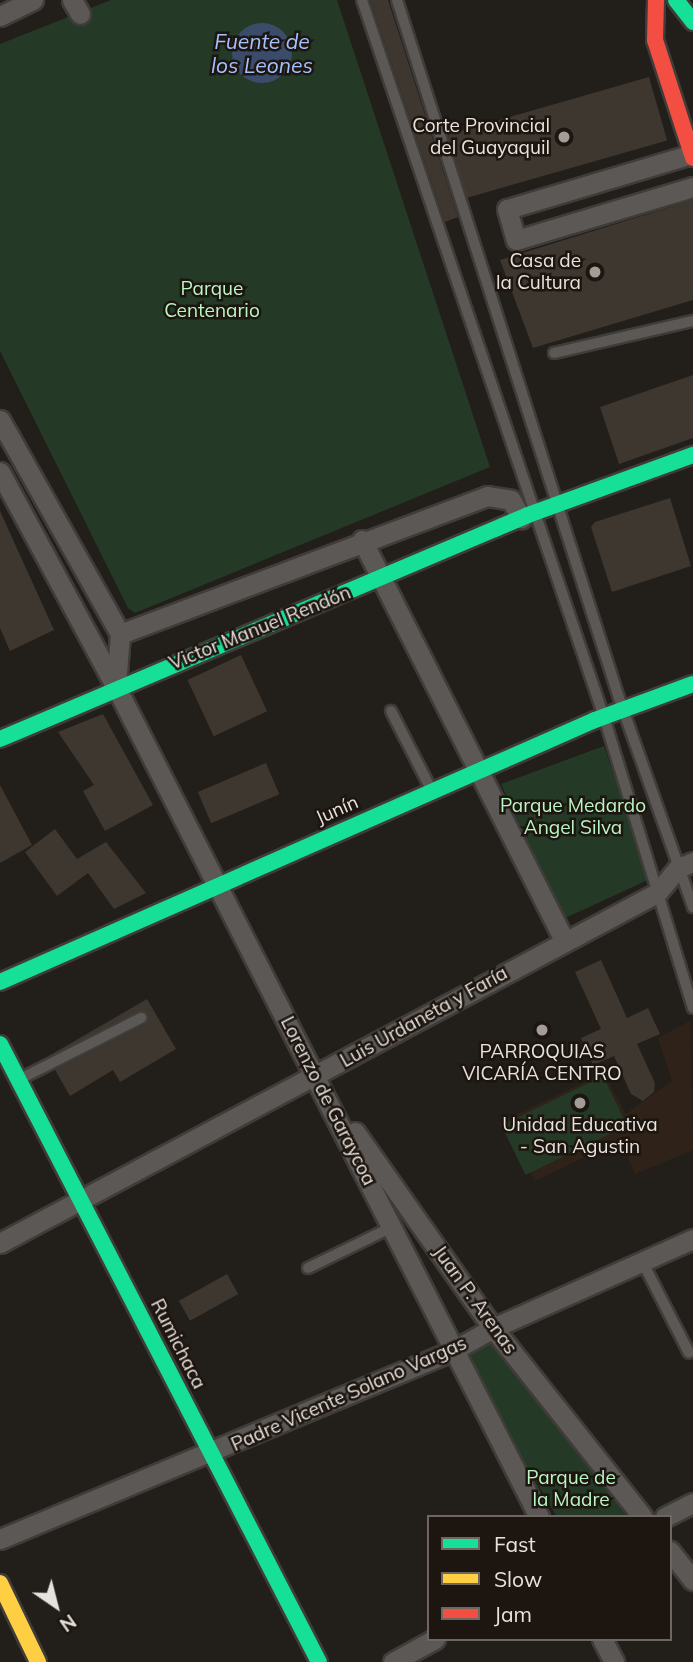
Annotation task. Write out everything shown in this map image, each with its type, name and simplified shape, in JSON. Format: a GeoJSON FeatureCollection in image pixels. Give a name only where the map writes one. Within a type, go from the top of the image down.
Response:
{"type":"FeatureCollection","features":[{"type":"Feature","properties":{"kind":"street"},"geometry":{"type":"LineString","coordinates":[[0,16],[33,0]]}},
{"type":"Feature","properties":{"kind":"street"},"geometry":{"type":"LineString","coordinates":[[656,0],[655,40],[692,156],[507,209],[516,240],[693,187]]}},
{"type":"Feature","properties":{"kind":"street"},"geometry":{"type":"LineString","coordinates":[[676,0],[693,22]]}},
{"type":"Feature","properties":{"kind":"street"},"geometry":{"type":"LineString","coordinates":[[0,420],[120,634],[116,687]]}},
{"type":"Feature","properties":{"kind":"street","name":"Victor Manuel Rendón"},"geometry":{"type":"LineString","coordinates":[[0,739],[116,687],[383,578],[528,515],[693,455]]}},
{"type":"Feature","properties":{"kind":"street","name":"Lorenzo de Garaycoa"},"geometry":{"type":"LineString","coordinates":[[0,472],[116,687],[538,1515]]}},
{"type":"Feature","properties":{"kind":"street"},"geometry":{"type":"LineString","coordinates":[[120,634],[362,540],[487,496],[511,500],[528,515]]}},
{"type":"Feature","properties":{"kind":"street"},"geometry":{"type":"LineString","coordinates":[[362,540],[564,940]]}},
{"type":"Feature","properties":{"kind":"street","name":"Junín"},"geometry":{"type":"LineString","coordinates":[[0,982],[604,717],[693,684]]}},
{"type":"Feature","properties":{"kind":"street","name":"Luis Urdaneta y Faría"},"geometry":{"type":"LineString","coordinates":[[0,1243],[316,1077],[564,940],[657,892],[686,865]]}},
{"type":"Feature","properties":{"kind":"street","name":"Rumichaca"},"geometry":{"type":"LineString","coordinates":[[0,1044],[319,1662]]}},
{"type":"Feature","properties":{"kind":"street","name":"Juan P. Arenas"},"geometry":{"type":"LineString","coordinates":[[316,1077],[493,1328],[641,1515]]}},
{"type":"Feature","properties":{"kind":"street","name":"Padre Vicente Solano Vargas"},"geometry":{"type":"LineString","coordinates":[[0,1539],[211,1454],[454,1350],[493,1328],[693,1239]]}},
{"type":"Feature","properties":{"kind":"street"},"geometry":{"type":"LineString","coordinates":[[669,1515],[693,1503]]}},
{"type":"Feature","properties":{"kind":"street"},"geometry":{"type":"LineString","coordinates":[[672,1554],[693,1580]]}},
{"type":"Feature","properties":{"kind":"street"},"geometry":{"type":"LineString","coordinates":[[0,1583],[38,1662]]}},
{"type":"Feature","properties":{"kind":"street"},"geometry":{"type":"LineString","coordinates":[[393,1662],[431,1641]]}},
{"type":"Feature","properties":{"kind":"street"},"geometry":{"type":"LineString","coordinates":[[603,1641],[614,1662]]}},
{"type":"Feature","properties":{"kind":"lane"},"geometry":{"type":"LineString","coordinates":[[362,0],[528,515],[604,717],[693,1008]]}},
{"type":"Feature","properties":{"kind":"lane"},"geometry":{"type":"LineString","coordinates":[[397,0],[560,503],[623,709],[686,865],[693,907]]}},
{"type":"Feature","properties":{"kind":"lane"},"geometry":{"type":"LineString","coordinates":[[554,353],[693,321]]}},
{"type":"Feature","properties":{"kind":"lane"},"geometry":{"type":"LineString","coordinates":[[391,711],[432,791]]}},
{"type":"Feature","properties":{"kind":"lane"},"geometry":{"type":"LineString","coordinates":[[18,1080],[141,1018]]}},
{"type":"Feature","properties":{"kind":"lane"},"geometry":{"type":"LineString","coordinates":[[308,1268],[392,1227]]}},
{"type":"Feature","properties":{"kind":"lane"},"geometry":{"type":"LineString","coordinates":[[642,1261],[690,1353]]}},
{"type":"Feature","properties":{"kind":"shaded area","name":"Unidad Educativa - San Agustin"},"geometry":{"type":"Polygon","coordinates":[[[690,1021],[693,1150],[635,1174],[621,1140],[535,1181],[499,1123],[603,1073],[626,1114],[672,1081],[658,1038],[690,1021]]]}},
{"type":"Feature","properties":{"kind":"green space","name":"Parque Centenario"},"geometry":{"type":"Polygon","coordinates":[[[111,0],[337,0],[490,467],[135,613],[128,608],[0,351],[0,44],[111,0]]]}},
{"type":"Feature","properties":{"kind":"green space","name":"Parque Medardo Angel Silva"},"geometry":{"type":"Polygon","coordinates":[[[604,746],[650,879],[563,919],[501,784],[604,746]]]}},
{"type":"Feature","properties":{"kind":"green space"},"geometry":{"type":"Polygon","coordinates":[[[603,1076],[627,1125],[526,1175],[501,1126],[603,1076]]]}},
{"type":"Feature","properties":{"kind":"green space","name":"Parque de la Madre"},"geometry":{"type":"Polygon","coordinates":[[[491,1341],[625,1515],[556,1515],[462,1357],[491,1341]]]}},
{"type":"Feature","properties":{"kind":"water","name":"Fuente de los Leones"},"geometry":{"type":"Polygon","coordinates":[[[256,23],[268,23],[287,36],[292,53],[290,65],[279,78],[268,83],[256,83],[237,70],[232,59],[232,47],[245,28],[256,23]]]}},
{"type":"Feature","properties":{"kind":"building"},"geometry":{"type":"Polygon","coordinates":[[[370,0],[388,0],[458,217],[445,222],[370,0]]]}},
{"type":"Feature","properties":{"kind":"building","name":"Corte Provincial del Guayaquil"},"geometry":{"type":"Polygon","coordinates":[[[649,77],[667,140],[466,198],[448,135],[649,77]]]}},
{"type":"Feature","properties":{"kind":"building","name":"Casa de la Cultura"},"geometry":{"type":"Polygon","coordinates":[[[693,200],[693,300],[533,348],[500,260],[693,200]]]}},
{"type":"Feature","properties":{"kind":"building"},"geometry":{"type":"Polygon","coordinates":[[[693,375],[693,438],[619,464],[600,407],[693,375]]]}},
{"type":"Feature","properties":{"kind":"building"},"geometry":{"type":"Polygon","coordinates":[[[670,498],[691,566],[612,592],[591,527],[595,522],[670,498]]]}},
{"type":"Feature","properties":{"kind":"building"},"geometry":{"type":"Polygon","coordinates":[[[0,511],[54,630],[10,651],[0,628],[0,511]]]}},
{"type":"Feature","properties":{"kind":"building"},"geometry":{"type":"Polygon","coordinates":[[[241,655],[267,711],[214,736],[188,680],[241,655]]]}},
{"type":"Feature","properties":{"kind":"building"},"geometry":{"type":"Polygon","coordinates":[[[103,714],[153,805],[105,831],[83,791],[94,785],[58,732],[103,714]]]}},
{"type":"Feature","properties":{"kind":"building"},"geometry":{"type":"Polygon","coordinates":[[[266,763],[279,794],[211,823],[198,792],[266,763]]]}},
{"type":"Feature","properties":{"kind":"building"},"geometry":{"type":"Polygon","coordinates":[[[0,785],[32,845],[0,863],[0,785]]]}},
{"type":"Feature","properties":{"kind":"building"},"geometry":{"type":"Polygon","coordinates":[[[55,829],[77,859],[106,842],[146,893],[114,909],[88,873],[57,896],[25,852],[55,829]]]}},
{"type":"Feature","properties":{"kind":"building"},"geometry":{"type":"Polygon","coordinates":[[[601,960],[627,1018],[648,1008],[660,1034],[637,1044],[655,1083],[654,1092],[643,1101],[631,1094],[614,1056],[593,1065],[581,1038],[601,1029],[575,972],[601,960]]]}},
{"type":"Feature","properties":{"kind":"building"},"geometry":{"type":"Polygon","coordinates":[[[147,999],[176,1049],[120,1082],[113,1070],[70,1096],[55,1070],[144,1025],[147,1014],[138,1011],[47,1057],[147,999]]]}},
{"type":"Feature","properties":{"kind":"building"},"geometry":{"type":"Polygon","coordinates":[[[227,1274],[238,1294],[190,1321],[179,1301],[227,1274]]]}},
{"type":"Feature","properties":{"kind":"traffic: fast"},"geometry":{"type":"LineString","coordinates":[[676,0],[693,22]]}},
{"type":"Feature","properties":{"kind":"traffic: fast"},"geometry":{"type":"LineString","coordinates":[[0,739],[528,515],[693,455]]}},
{"type":"Feature","properties":{"kind":"traffic: fast"},"geometry":{"type":"LineString","coordinates":[[0,982],[595,720],[693,684]]}},
{"type":"Feature","properties":{"kind":"traffic: fast"},"geometry":{"type":"LineString","coordinates":[[0,1044],[319,1662]]}},
{"type":"Feature","properties":{"kind":"traffic: slow"},"geometry":{"type":"LineString","coordinates":[[0,1583],[38,1662]]}},
{"type":"Feature","properties":{"kind":"traffic: jam"},"geometry":{"type":"LineString","coordinates":[[656,0],[655,40],[693,158]]}},
{"type":"Feature","properties":{"kind":"place","name":"Corte Provincial del Guayaquil"},"geometry":{"type":"Point","coordinates":[564,137]}},
{"type":"Feature","properties":{"kind":"place","name":"Casa de la Cultura"},"geometry":{"type":"Point","coordinates":[595,272]}},
{"type":"Feature","properties":{"kind":"place","name":"PARROQUIAS VICARÍA CENTRO"},"geometry":{"type":"Point","coordinates":[542,1030]}},
{"type":"Feature","properties":{"kind":"place","name":"Unidad Educativa - San Agustin"},"geometry":{"type":"Point","coordinates":[580,1103]}}]}
